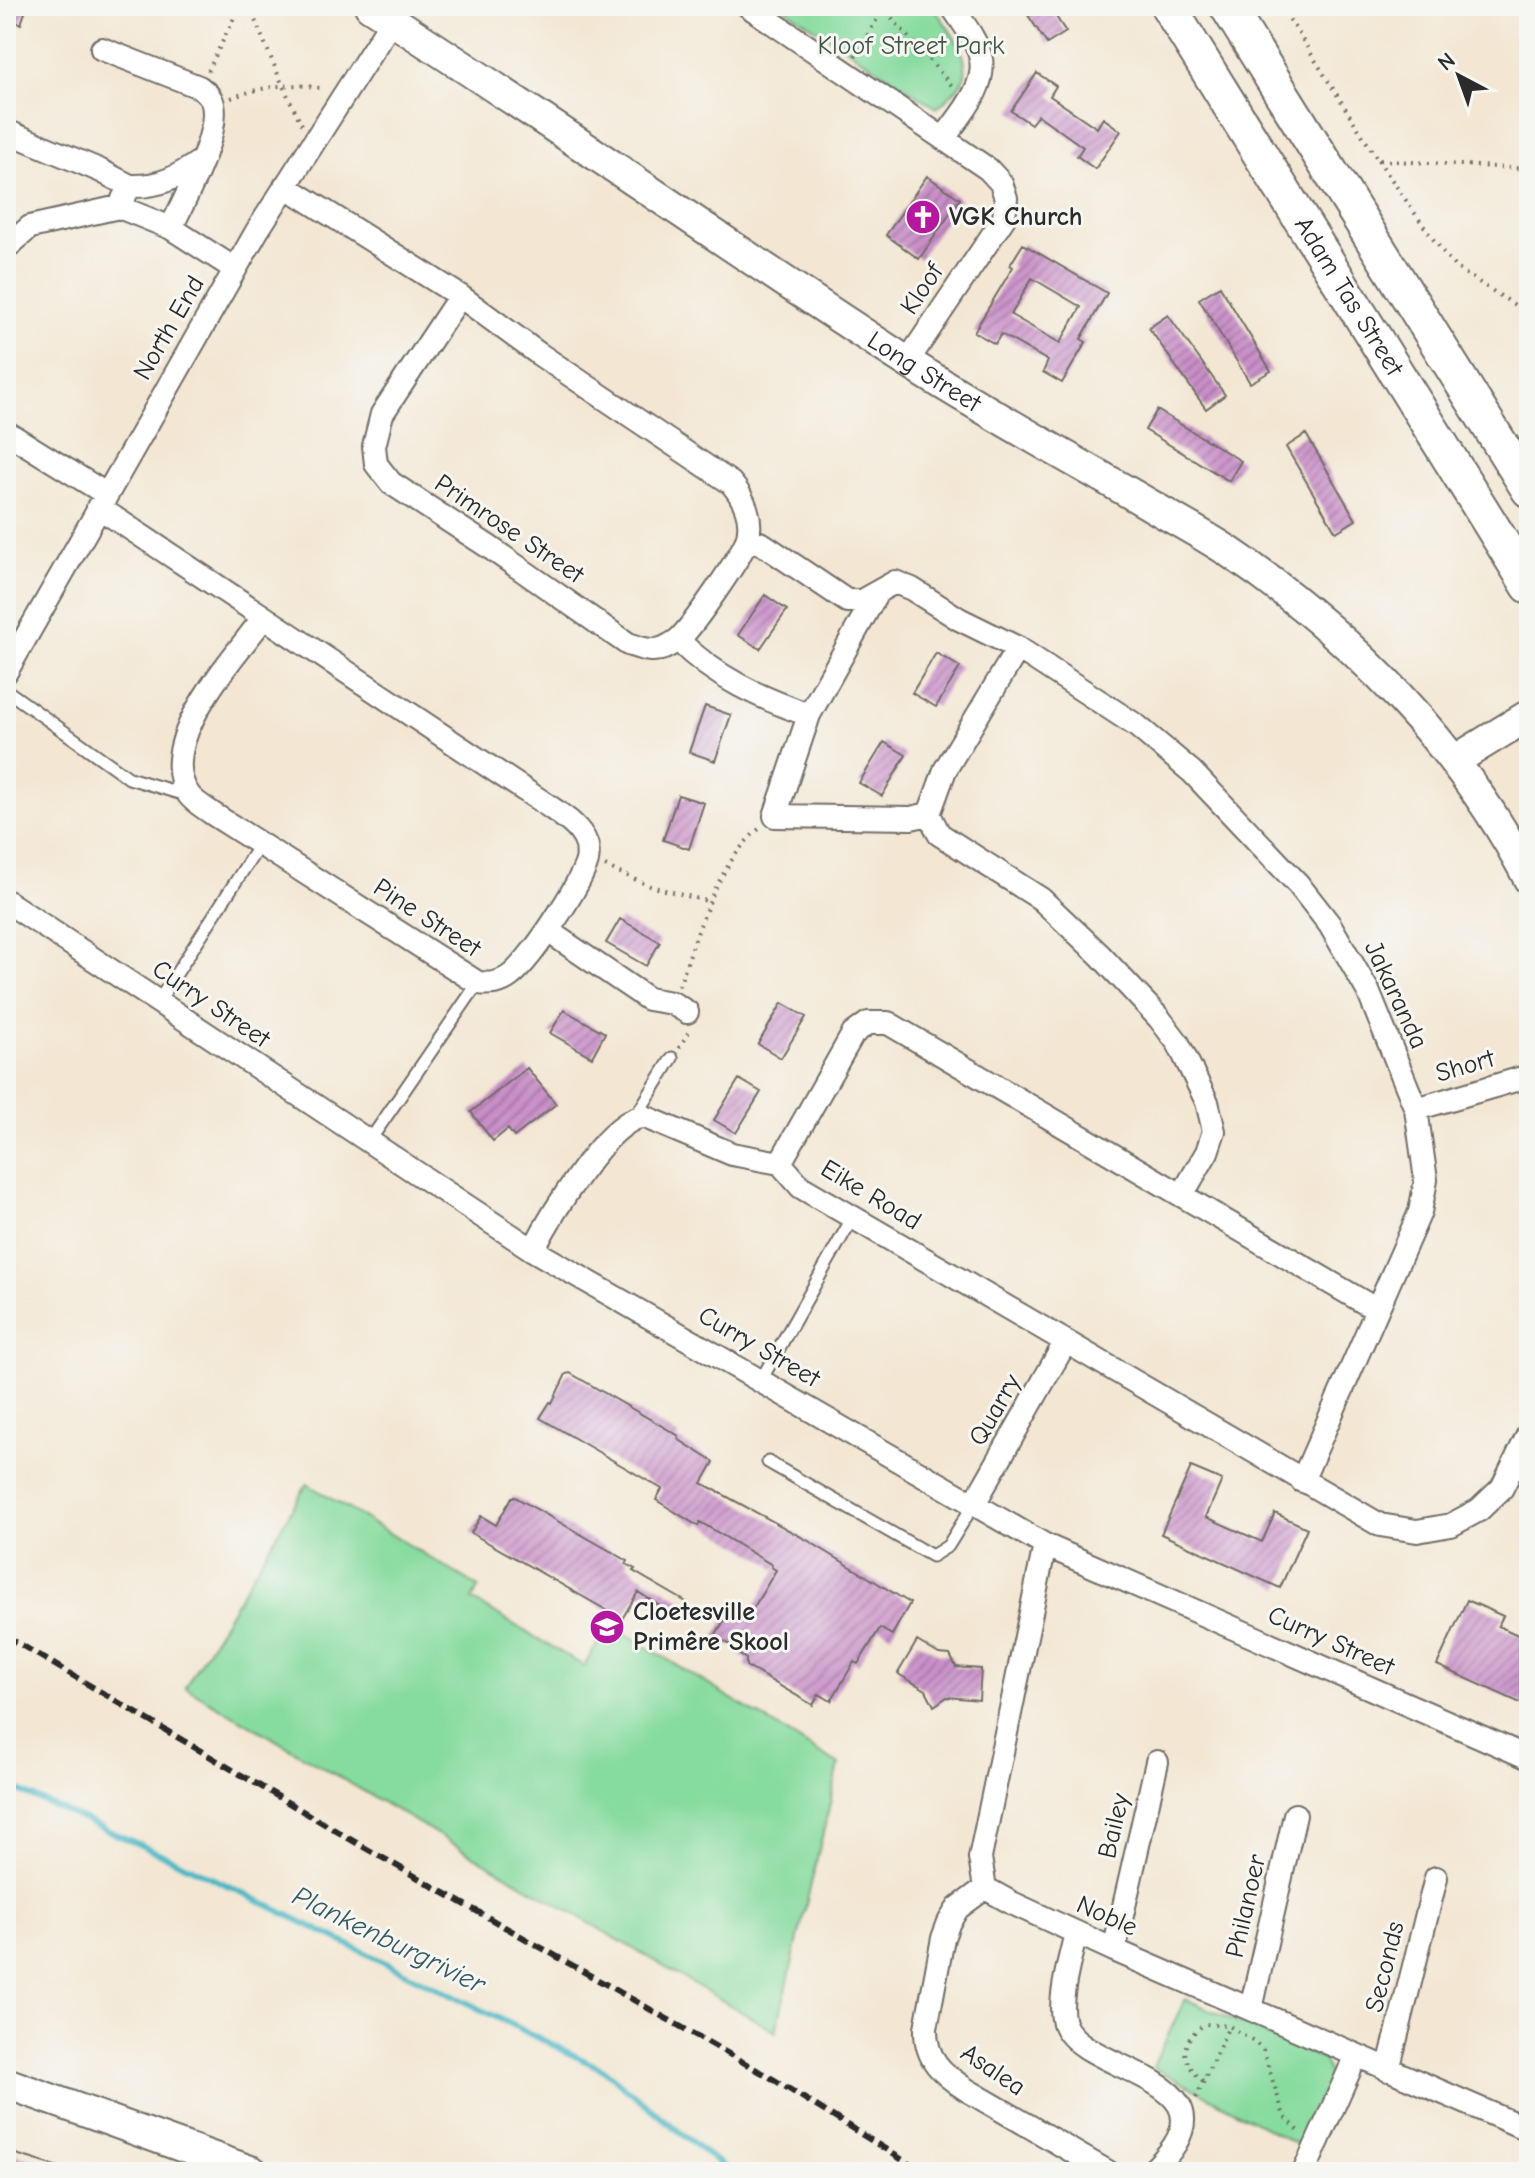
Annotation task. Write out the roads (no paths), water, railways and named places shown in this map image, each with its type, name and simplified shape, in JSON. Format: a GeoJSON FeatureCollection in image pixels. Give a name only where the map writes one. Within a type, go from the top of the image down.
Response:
{"type":"FeatureCollection","features":[{"type":"Feature","properties":{"kind":"main road","name":"Adam Tas Street"},"geometry":{"type":"LineString","coordinates":[[1168,6],[1529,586]]}},
{"type":"Feature","properties":{"kind":"main road","name":"Adam Tas Street"},"geometry":{"type":"LineString","coordinates":[[1227,6],[1529,490]]}},
{"type":"Feature","properties":{"kind":"street","name":"Kloof"},"geometry":{"type":"LineString","coordinates":[[748,6],[968,153],[1001,183],[1006,198],[1004,218],[907,362]]}},
{"type":"Feature","properties":{"kind":"street"},"geometry":{"type":"LineString","coordinates":[[944,138],[979,84],[980,55],[952,6]]}},
{"type":"Feature","properties":{"kind":"street","name":"North End"},"geometry":{"type":"LineString","coordinates":[[6,672],[235,269],[346,94],[381,13]]}},
{"type":"Feature","properties":{"kind":"street","name":"Long Street"},"geometry":{"type":"LineString","coordinates":[[381,13],[907,362],[1226,549],[1280,588],[1333,631],[1392,689],[1454,761],[1490,812],[1529,879]]}},
{"type":"Feature","properties":{"kind":"street"},"geometry":{"type":"LineString","coordinates":[[102,49],[206,96],[214,117],[204,159],[171,228]]}},
{"type":"Feature","properties":{"kind":"street"},"geometry":{"type":"LineString","coordinates":[[6,131],[130,186],[151,187],[183,174],[204,159]]}},
{"type":"Feature","properties":{"kind":"street"},"geometry":{"type":"LineString","coordinates":[[119,207],[130,186]]}},
{"type":"Feature","properties":{"kind":"street"},"geometry":{"type":"LineString","coordinates":[[285,186],[460,296],[539,354],[731,483],[741,494],[748,512],[748,538],[678,640],[692,654],[758,697],[809,715]]}},
{"type":"Feature","properties":{"kind":"street"},"geometry":{"type":"LineString","coordinates":[[6,248],[30,227],[119,207],[171,228],[235,269]]}},
{"type":"Feature","properties":{"kind":"street","name":"Primrose Street"},"geometry":{"type":"LineString","coordinates":[[460,296],[382,414],[374,446],[376,464],[391,483],[628,644],[645,650],[661,649],[678,640]]}},
{"type":"Feature","properties":{"kind":"street"},"geometry":{"type":"LineString","coordinates":[[6,432],[264,617],[184,732],[178,753],[179,770],[189,796]]}},
{"type":"Feature","properties":{"kind":"street"},"geometry":{"type":"LineString","coordinates":[[748,538],[764,545],[847,601],[861,601],[877,593]]}},
{"type":"Feature","properties":{"kind":"street","name":"Jakaranda"},"geometry":{"type":"LineString","coordinates":[[877,593],[895,582],[904,586],[959,619],[1018,648],[1137,726],[1192,772],[1298,884],[1330,925],[1368,991],[1416,1109],[1426,1170],[1425,1192],[1420,1212],[1302,1481]]}},
{"type":"Feature","properties":{"kind":"street"},"geometry":{"type":"LineString","coordinates":[[877,593],[809,715],[775,816],[911,818],[929,814]]}},
{"type":"Feature","properties":{"kind":"street","name":"Pine Street"},"geometry":{"type":"LineString","coordinates":[[189,796],[478,983],[493,984],[509,978],[521,967],[548,931],[588,860],[587,843],[575,825],[264,617]]}},
{"type":"Feature","properties":{"kind":"street"},"geometry":{"type":"LineString","coordinates":[[1018,648],[945,770],[929,814],[939,834],[1041,899],[1100,955],[1178,1043],[1207,1102],[1214,1131],[1207,1152],[1182,1195]]}},
{"type":"Feature","properties":{"kind":"street"},"geometry":{"type":"LineString","coordinates":[[1454,761],[1529,715]]}},
{"type":"Feature","properties":{"kind":"street","name":"Curry Street"},"geometry":{"type":"LineString","coordinates":[[6,901],[533,1250],[1045,1545],[1529,1758]]}},
{"type":"Feature","properties":{"kind":"street"},"geometry":{"type":"LineString","coordinates":[[548,931],[648,999],[683,1015]]}},
{"type":"Feature","properties":{"kind":"street"},"geometry":{"type":"LineString","coordinates":[[533,1250],[570,1187],[609,1141],[636,1116],[732,1154],[780,1163],[845,1044],[859,1028],[877,1021],[904,1031],[1377,1310]]}},
{"type":"Feature","properties":{"kind":"street","name":"Short"},"geometry":{"type":"LineString","coordinates":[[1416,1109],[1529,1076]]}},
{"type":"Feature","properties":{"kind":"street","name":"Eike Road"},"geometry":{"type":"LineString","coordinates":[[780,1163],[801,1187],[1380,1525],[1417,1531],[1451,1525],[1479,1510],[1502,1488],[1529,1433]]}},
{"type":"Feature","properties":{"kind":"street","name":"Quarry"},"geometry":{"type":"LineString","coordinates":[[974,1504],[1065,1343]]}},
{"type":"Feature","properties":{"kind":"street"},"geometry":{"type":"LineString","coordinates":[[985,1888],[980,1858],[1045,1545]]}},
{"type":"Feature","properties":{"kind":"street","name":"Bailey"},"geometry":{"type":"LineString","coordinates":[[1114,1950],[1157,1762]]}},
{"type":"Feature","properties":{"kind":"street","name":"Philanoer"},"geometry":{"type":"LineString","coordinates":[[1242,2013],[1295,1815]]}},
{"type":"Feature","properties":{"kind":"street","name":"Seconds"},"geometry":{"type":"LineString","coordinates":[[1388,2070],[1436,1878]]}},
{"type":"Feature","properties":{"kind":"street","name":"Noble"},"geometry":{"type":"LineString","coordinates":[[985,1888],[1242,2013],[1356,2056],[1527,2127]]}},
{"type":"Feature","properties":{"kind":"street","name":"Asalea"},"geometry":{"type":"LineString","coordinates":[[985,1888],[958,1908],[943,1938],[926,2028],[925,2042],[930,2057],[948,2078],[1108,2172]]}},
{"type":"Feature","properties":{"kind":"street"},"geometry":{"type":"LineString","coordinates":[[1076,1933],[1062,2007],[1063,2023],[1070,2034],[1093,2051],[1151,2079],[1174,2100],[1180,2111],[1181,2129],[1162,2162],[1151,2172]]}},
{"type":"Feature","properties":{"kind":"street"},"geometry":{"type":"LineString","coordinates":[[1308,2171],[1319,2138],[1356,2056]]}},
{"type":"Feature","properties":{"kind":"street"},"geometry":{"type":"LineString","coordinates":[[6,2083],[253,2172]]}},
{"type":"Feature","properties":{"kind":"lane"},"geometry":{"type":"LineString","coordinates":[[6,690],[129,778],[189,796]]}},
{"type":"Feature","properties":{"kind":"lane"},"geometry":{"type":"LineString","coordinates":[[158,1002],[260,844]]}},
{"type":"Feature","properties":{"kind":"lane"},"geometry":{"type":"LineString","coordinates":[[368,1143],[478,983]]}},
{"type":"Feature","properties":{"kind":"lane"},"geometry":{"type":"LineString","coordinates":[[636,1116],[672,1058]]}},
{"type":"Feature","properties":{"kind":"lane"},"geometry":{"type":"LineString","coordinates":[[761,1380],[854,1216]]}},
{"type":"Feature","properties":{"kind":"lane"},"geometry":{"type":"LineString","coordinates":[[768,1462],[932,1556],[948,1546],[974,1504]]}},
{"type":"Feature","properties":{"kind":"waterway","name":"Plankenburgrivier"},"geometry":{"type":"LineString","coordinates":[[6,1785],[192,1868],[604,2070],[729,2172]]}},
{"type":"Feature","properties":{"kind":"railway"},"geometry":{"type":"LineString","coordinates":[[6,1636],[360,1845],[773,2079],[922,2172]]}},
{"type":"Feature","properties":{"kind":"place","name":"VGK Church"},"geometry":{"type":"Point","coordinates":[923,217]}},
{"type":"Feature","properties":{"kind":"place","name":"Cloetesville Primêre Skool"},"geometry":{"type":"Point","coordinates":[607,1627]}},
{"type":"Feature","properties":{"kind":"park label","name":"Kloof Street Park"},"geometry":{"type":"Point","coordinates":[911,46]}}]}
